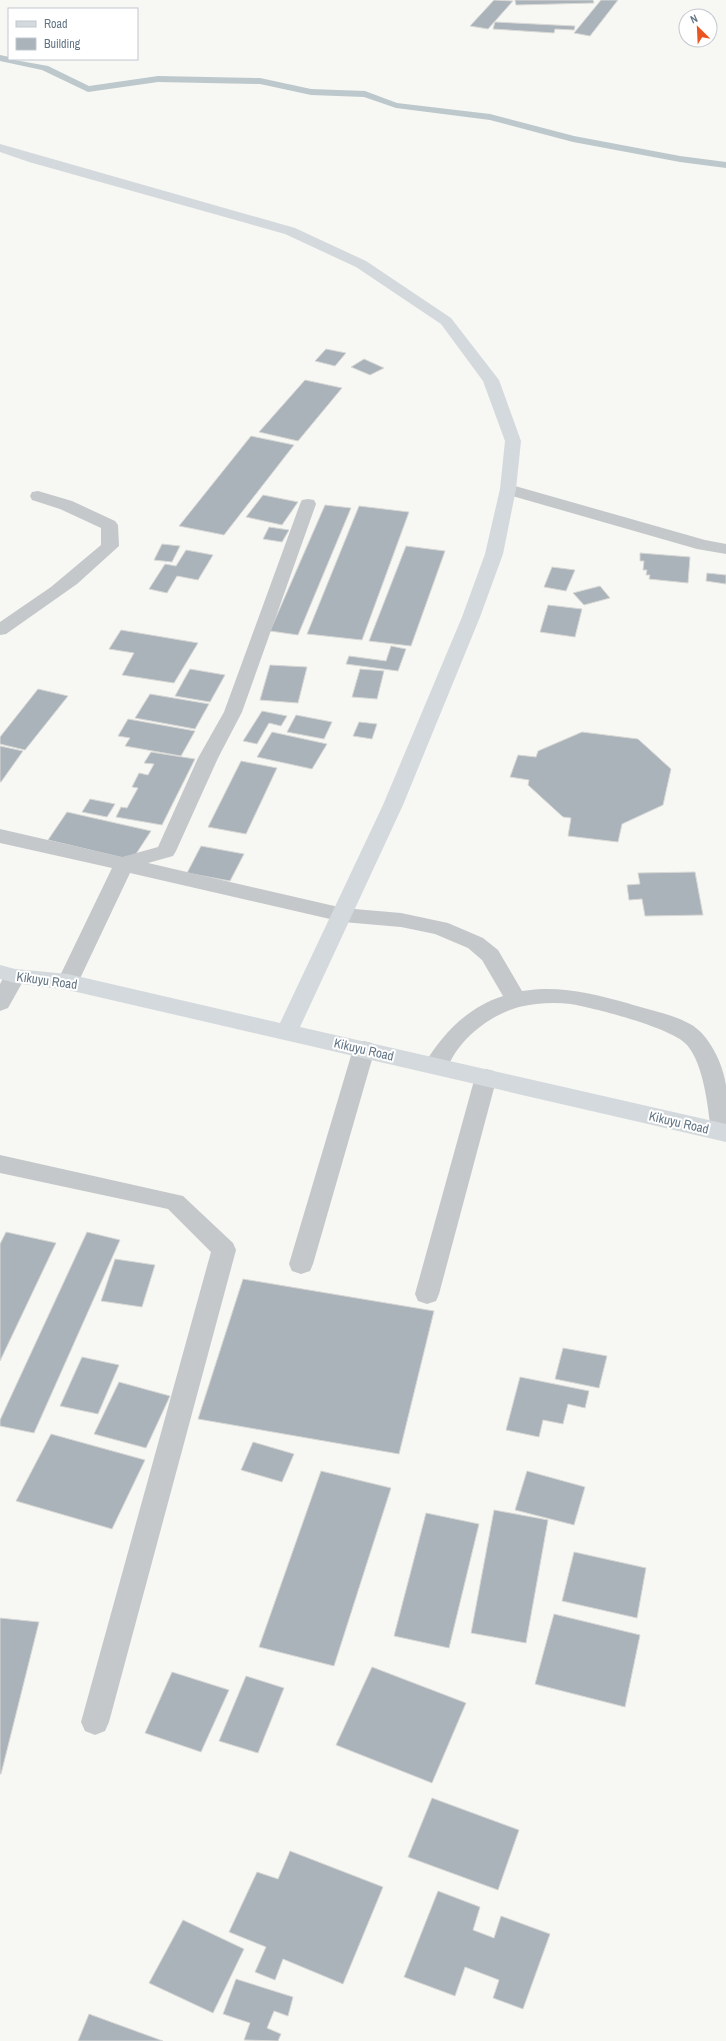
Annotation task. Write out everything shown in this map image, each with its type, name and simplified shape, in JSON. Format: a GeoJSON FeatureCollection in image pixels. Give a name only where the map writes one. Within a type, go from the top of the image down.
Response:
{"type":"FeatureCollection","features":[{"type":"Feature","properties":{"kind":"main road"},"geometry":{"type":"LineString","coordinates":[[0,148],[34,159],[290,231],[361,264],[446,321],[491,380],[513,441],[508,489],[494,554],[471,617],[393,805],[343,915],[287,1032]]}},
{"type":"Feature","properties":{"kind":"main road","name":"Kikuyu Road"},"geometry":{"type":"LineString","coordinates":[[7,974],[68,982],[434,1065],[724,1133]]}},
{"type":"Feature","properties":{"kind":"street"},"geometry":{"type":"LineString","coordinates":[[508,489],[703,545],[726,549]]}},
{"type":"Feature","properties":{"kind":"street"},"geometry":{"type":"LineString","coordinates":[[0,630],[34,608],[82,572],[110,546],[109,525],[66,505],[38,496]]}},
{"type":"Feature","properties":{"kind":"street"},"geometry":{"type":"LineString","coordinates":[[68,982],[124,864],[166,851],[208,758],[233,712],[308,504]]}},
{"type":"Feature","properties":{"kind":"street"},"geometry":{"type":"LineString","coordinates":[[0,836],[343,915],[383,917],[438,926],[468,939],[491,955],[516,1000]]}},
{"type":"Feature","properties":{"kind":"street"},"geometry":{"type":"LineString","coordinates":[[0,1003],[7,974]]}},
{"type":"Feature","properties":{"kind":"street"},"geometry":{"type":"LineString","coordinates":[[434,1065],[458,1034],[486,1011],[523,997],[563,996],[655,1018],[677,1027],[695,1039],[708,1063],[720,1107],[724,1133]]}},
{"type":"Feature","properties":{"kind":"street"},"geometry":{"type":"LineString","coordinates":[[301,1264],[364,1049]]}},
{"type":"Feature","properties":{"kind":"street"},"geometry":{"type":"LineString","coordinates":[[427,1294],[486,1077]]}},
{"type":"Feature","properties":{"kind":"street"},"geometry":{"type":"LineString","coordinates":[[0,1164],[175,1202],[224,1250],[95,1722]]}},
{"type":"Feature","properties":{"kind":"building"},"geometry":{"type":"Polygon","coordinates":[[[494,0],[513,1],[488,29],[470,26],[494,0]]]}},
{"type":"Feature","properties":{"kind":"building"},"geometry":{"type":"Polygon","coordinates":[[[515,0],[593,0],[594,3],[516,5],[515,0]]]}},
{"type":"Feature","properties":{"kind":"building"},"geometry":{"type":"Polygon","coordinates":[[[601,0],[618,0],[590,36],[574,33],[601,0]]]}},
{"type":"Feature","properties":{"kind":"building"},"geometry":{"type":"Polygon","coordinates":[[[495,22],[575,26],[574,30],[555,29],[554,33],[493,29],[495,22]]]}},
{"type":"Feature","properties":{"kind":"building"},"geometry":{"type":"Polygon","coordinates":[[[326,349],[346,353],[335,366],[315,361],[326,349]]]}},
{"type":"Feature","properties":{"kind":"building"},"geometry":{"type":"Polygon","coordinates":[[[364,359],[384,368],[370,375],[351,367],[364,359]]]}},
{"type":"Feature","properties":{"kind":"building"},"geometry":{"type":"Polygon","coordinates":[[[305,380],[342,388],[298,441],[259,432],[305,380]]]}},
{"type":"Feature","properties":{"kind":"building"},"geometry":{"type":"Polygon","coordinates":[[[251,436],[294,445],[224,535],[179,526],[251,436]]]}},
{"type":"Feature","properties":{"kind":"building"},"geometry":{"type":"Polygon","coordinates":[[[263,495],[298,502],[282,525],[246,517],[263,495]]]}},
{"type":"Feature","properties":{"kind":"building"},"geometry":{"type":"Polygon","coordinates":[[[325,505],[351,508],[298,635],[270,631],[325,505]]]}},
{"type":"Feature","properties":{"kind":"building"},"geometry":{"type":"Polygon","coordinates":[[[359,506],[409,512],[362,640],[307,634],[359,506]]]}},
{"type":"Feature","properties":{"kind":"building"},"geometry":{"type":"Polygon","coordinates":[[[269,527],[289,530],[282,542],[263,539],[269,527]]]}},
{"type":"Feature","properties":{"kind":"building"},"geometry":{"type":"Polygon","coordinates":[[[162,544],[180,546],[172,562],[154,560],[162,544]]]}},
{"type":"Feature","properties":{"kind":"building"},"geometry":{"type":"Polygon","coordinates":[[[406,546],[445,551],[411,646],[369,641],[406,546]]]}},
{"type":"Feature","properties":{"kind":"building"},"geometry":{"type":"Polygon","coordinates":[[[186,550],[213,555],[198,580],[177,576],[167,593],[149,589],[165,564],[176,566],[186,550]]]}},
{"type":"Feature","properties":{"kind":"building"},"geometry":{"type":"Polygon","coordinates":[[[640,553],[690,557],[688,583],[649,579],[650,575],[646,575],[647,570],[643,570],[644,561],[640,561],[640,553]]]}},
{"type":"Feature","properties":{"kind":"building"},"geometry":{"type":"Polygon","coordinates":[[[552,567],[575,570],[566,591],[544,587],[552,567]]]}},
{"type":"Feature","properties":{"kind":"building"},"geometry":{"type":"Polygon","coordinates":[[[707,573],[726,575],[726,584],[706,581],[707,573]]]}},
{"type":"Feature","properties":{"kind":"building"},"geometry":{"type":"Polygon","coordinates":[[[600,586],[610,598],[584,605],[573,593],[600,586]]]}},
{"type":"Feature","properties":{"kind":"building"},"geometry":{"type":"Polygon","coordinates":[[[548,605],[582,609],[575,637],[540,632],[548,605]]]}},
{"type":"Feature","properties":{"kind":"building"},"geometry":{"type":"Polygon","coordinates":[[[121,630],[198,643],[174,683],[122,675],[134,653],[109,649],[121,630]]]}},
{"type":"Feature","properties":{"kind":"building"},"geometry":{"type":"Polygon","coordinates":[[[391,646],[406,649],[398,671],[346,664],[349,656],[386,661],[391,646]]]}},
{"type":"Feature","properties":{"kind":"building"},"geometry":{"type":"Polygon","coordinates":[[[270,665],[307,667],[298,703],[260,700],[270,665]]]}},
{"type":"Feature","properties":{"kind":"building"},"geometry":{"type":"Polygon","coordinates":[[[190,669],[225,675],[210,702],[175,696],[190,669]]]}},
{"type":"Feature","properties":{"kind":"building"},"geometry":{"type":"Polygon","coordinates":[[[360,669],[384,671],[377,699],[352,697],[360,669]]]}},
{"type":"Feature","properties":{"kind":"building"},"geometry":{"type":"Polygon","coordinates":[[[38,689],[68,696],[25,750],[0,744],[0,737],[38,689]]]}},
{"type":"Feature","properties":{"kind":"building"},"geometry":{"type":"Polygon","coordinates":[[[150,694],[209,704],[195,729],[135,718],[150,694]]]}},
{"type":"Feature","properties":{"kind":"building"},"geometry":{"type":"Polygon","coordinates":[[[262,711],[287,716],[281,726],[269,723],[257,744],[243,741],[262,711]]]}},
{"type":"Feature","properties":{"kind":"building"},"geometry":{"type":"Polygon","coordinates":[[[296,715],[332,722],[324,739],[287,732],[296,715]]]}},
{"type":"Feature","properties":{"kind":"building"},"geometry":{"type":"Polygon","coordinates":[[[128,719],[195,731],[181,756],[125,746],[130,738],[118,736],[128,719]]]}},
{"type":"Feature","properties":{"kind":"building"},"geometry":{"type":"Polygon","coordinates":[[[359,722],[377,724],[372,739],[353,736],[359,722]]]}},
{"type":"Feature","properties":{"kind":"building"},"geometry":{"type":"Polygon","coordinates":[[[272,732],[327,744],[312,769],[257,757],[272,732]]]}},
{"type":"Feature","properties":{"kind":"building"},"geometry":{"type":"Polygon","coordinates":[[[582,732],[638,739],[671,769],[663,805],[622,824],[618,842],[568,836],[571,818],[563,817],[528,785],[529,780],[510,777],[518,755],[536,757],[538,751],[582,732]]]}},
{"type":"Feature","properties":{"kind":"building"},"geometry":{"type":"Polygon","coordinates":[[[0,746],[23,751],[1,782],[0,782],[0,746]]]}},
{"type":"Feature","properties":{"kind":"building"},"geometry":{"type":"Polygon","coordinates":[[[151,752],[195,759],[162,825],[116,817],[121,807],[127,808],[138,788],[132,787],[139,773],[148,775],[154,764],[144,763],[151,752]]]}},
{"type":"Feature","properties":{"kind":"building"},"geometry":{"type":"Polygon","coordinates":[[[241,761],[277,768],[246,834],[208,827],[241,761]]]}},
{"type":"Feature","properties":{"kind":"building"},"geometry":{"type":"Polygon","coordinates":[[[90,799],[115,804],[107,817],[82,812],[90,799]]]}},
{"type":"Feature","properties":{"kind":"building"},"geometry":{"type":"Polygon","coordinates":[[[67,812],[151,831],[132,860],[48,840],[67,812]]]}},
{"type":"Feature","properties":{"kind":"building"},"geometry":{"type":"Polygon","coordinates":[[[201,846],[244,854],[230,881],[187,873],[201,846]]]}},
{"type":"Feature","properties":{"kind":"building"},"geometry":{"type":"Polygon","coordinates":[[[695,872],[703,915],[645,916],[642,899],[629,900],[627,885],[640,884],[638,873],[695,872]]]}},
{"type":"Feature","properties":{"kind":"building"},"geometry":{"type":"Polygon","coordinates":[[[6,1232],[56,1243],[0,1361],[0,1244],[6,1232]]]}},
{"type":"Feature","properties":{"kind":"building"},"geometry":{"type":"Polygon","coordinates":[[[87,1232],[120,1240],[34,1433],[0,1426],[0,1420],[87,1232]]]}},
{"type":"Feature","properties":{"kind":"building"},"geometry":{"type":"Polygon","coordinates":[[[115,1259],[155,1265],[142,1307],[101,1301],[115,1259]]]}},
{"type":"Feature","properties":{"kind":"building"},"geometry":{"type":"Polygon","coordinates":[[[243,1279],[434,1311],[399,1454],[198,1419],[243,1279]]]}},
{"type":"Feature","properties":{"kind":"building"},"geometry":{"type":"Polygon","coordinates":[[[563,1348],[607,1356],[599,1388],[555,1379],[563,1348]]]}},
{"type":"Feature","properties":{"kind":"building"},"geometry":{"type":"Polygon","coordinates":[[[82,1357],[119,1365],[98,1414],[60,1406],[82,1357]]]}},
{"type":"Feature","properties":{"kind":"building"},"geometry":{"type":"Polygon","coordinates":[[[520,1377],[589,1391],[585,1408],[568,1404],[563,1424],[543,1420],[539,1437],[506,1430],[520,1377]]]}},
{"type":"Feature","properties":{"kind":"building"},"geometry":{"type":"Polygon","coordinates":[[[119,1382],[170,1396],[146,1448],[94,1434],[119,1382]]]}},
{"type":"Feature","properties":{"kind":"building"},"geometry":{"type":"Polygon","coordinates":[[[51,1434],[145,1460],[112,1529],[16,1501],[51,1434]]]}},
{"type":"Feature","properties":{"kind":"building"},"geometry":{"type":"Polygon","coordinates":[[[253,1442],[294,1454],[282,1482],[241,1470],[253,1442]]]}},
{"type":"Feature","properties":{"kind":"building"},"geometry":{"type":"Polygon","coordinates":[[[321,1471],[391,1488],[334,1666],[259,1647],[321,1471]]]}},
{"type":"Feature","properties":{"kind":"building"},"geometry":{"type":"Polygon","coordinates":[[[527,1471],[585,1487],[574,1525],[515,1510],[527,1471]]]}},
{"type":"Feature","properties":{"kind":"building"},"geometry":{"type":"Polygon","coordinates":[[[494,1510],[548,1520],[526,1643],[471,1633],[494,1510]]]}},
{"type":"Feature","properties":{"kind":"building"},"geometry":{"type":"Polygon","coordinates":[[[426,1513],[479,1524],[449,1648],[394,1636],[426,1513]]]}},
{"type":"Feature","properties":{"kind":"building"},"geometry":{"type":"Polygon","coordinates":[[[574,1552],[646,1568],[637,1618],[562,1601],[574,1552]]]}},
{"type":"Feature","properties":{"kind":"building"},"geometry":{"type":"Polygon","coordinates":[[[554,1614],[640,1635],[625,1707],[535,1684],[554,1614]]]}},
{"type":"Feature","properties":{"kind":"building"},"geometry":{"type":"Polygon","coordinates":[[[0,1618],[39,1622],[1,1774],[0,1774],[0,1618]]]}},
{"type":"Feature","properties":{"kind":"building"},"geometry":{"type":"Polygon","coordinates":[[[372,1667],[466,1703],[432,1783],[336,1745],[372,1667]]]}},
{"type":"Feature","properties":{"kind":"building"},"geometry":{"type":"Polygon","coordinates":[[[172,1672],[229,1690],[201,1752],[145,1733],[172,1672]]]}},
{"type":"Feature","properties":{"kind":"building"},"geometry":{"type":"Polygon","coordinates":[[[246,1676],[284,1688],[258,1753],[219,1741],[246,1676]]]}},
{"type":"Feature","properties":{"kind":"building"},"geometry":{"type":"Polygon","coordinates":[[[432,1798],[519,1830],[498,1890],[408,1857],[432,1798]]]}},
{"type":"Feature","properties":{"kind":"building"},"geometry":{"type":"Polygon","coordinates":[[[290,1851],[383,1887],[343,1984],[283,1959],[275,1980],[255,1972],[266,1947],[229,1932],[257,1872],[278,1879],[290,1851]]]}},
{"type":"Feature","properties":{"kind":"building"},"geometry":{"type":"Polygon","coordinates":[[[438,1891],[480,1907],[473,1930],[494,1938],[501,1916],[550,1934],[523,2009],[493,1998],[499,1980],[465,1967],[455,1996],[404,1977],[438,1891]]]}},
{"type":"Feature","properties":{"kind":"building"},"geometry":{"type":"Polygon","coordinates":[[[183,1920],[244,1949],[213,2013],[149,1983],[183,1920]]]}},
{"type":"Feature","properties":{"kind":"building"},"geometry":{"type":"Polygon","coordinates":[[[236,1979],[293,1997],[288,2016],[274,2011],[267,2028],[281,2034],[278,2041],[244,2040],[250,2023],[223,2014],[236,1979]]]}},
{"type":"Feature","properties":{"kind":"building"},"geometry":{"type":"Polygon","coordinates":[[[89,2014],[163,2041],[78,2041],[89,2014]]]}},
{"type":"Feature","properties":{"kind":"waterway"},"geometry":{"type":"LineString","coordinates":[[0,58],[8,60]]}},
{"type":"Feature","properties":{"kind":"waterway"},"geometry":{"type":"LineString","coordinates":[[9,60],[45,68],[88,89],[158,79],[260,81],[311,92],[365,94],[396,105],[490,117],[573,139],[680,159],[726,165]]}}]}
